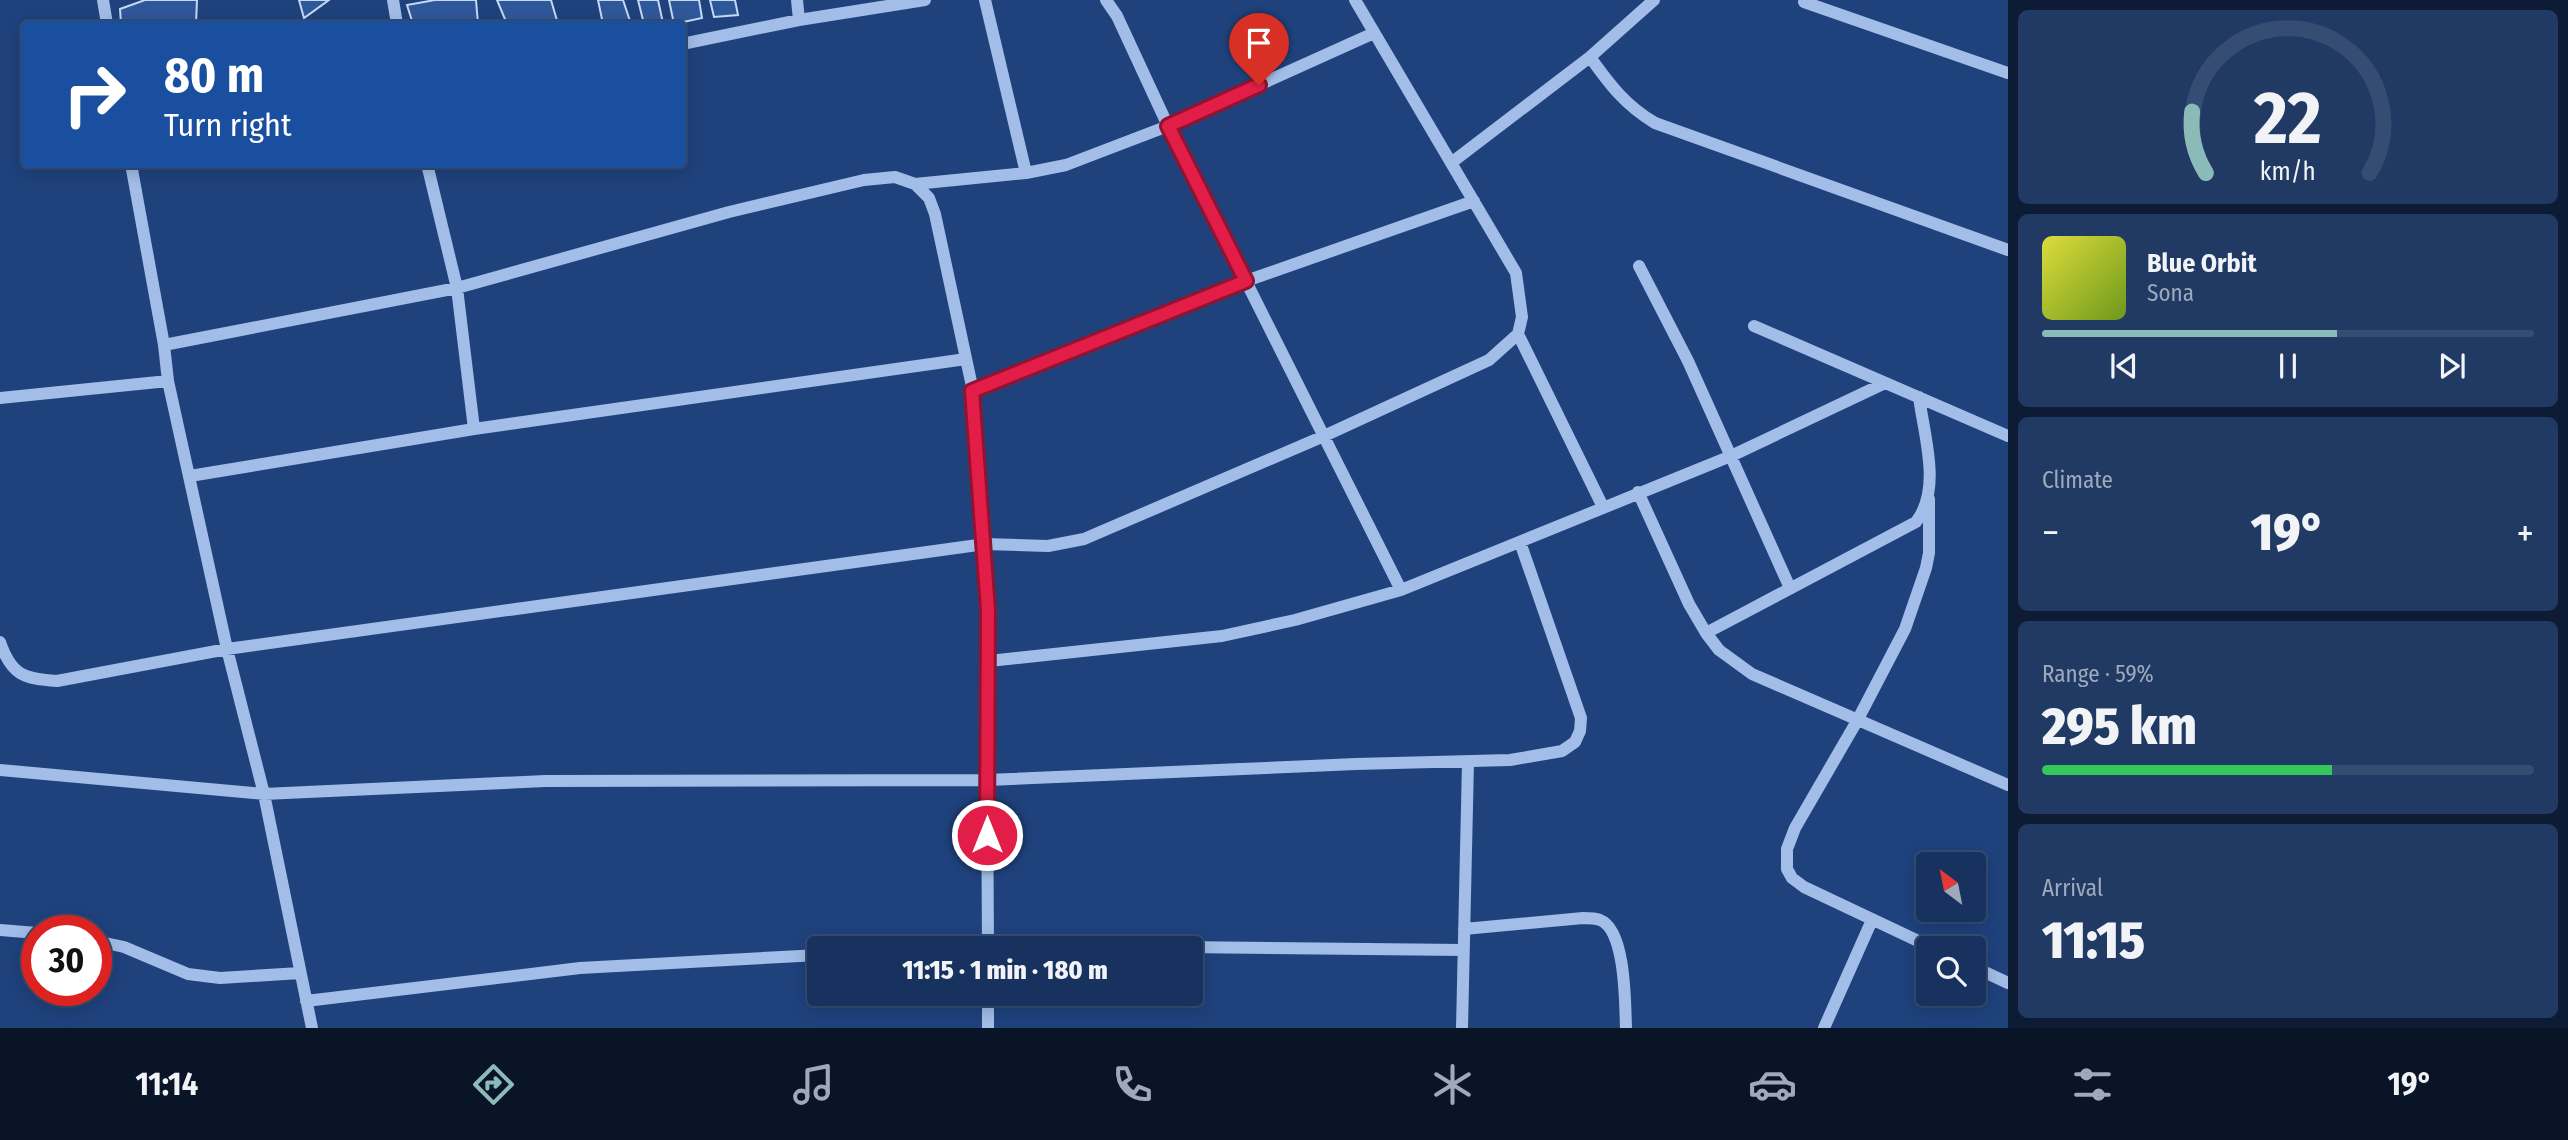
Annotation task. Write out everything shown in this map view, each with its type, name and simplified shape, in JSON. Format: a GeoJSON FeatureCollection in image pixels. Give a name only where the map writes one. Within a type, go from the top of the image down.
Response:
{"type":"FeatureCollection","features":[{"type":"Feature","properties":{"kind":"street"},"geometry":{"type":"LineString","coordinates":[[103,0],[106,21]]}},
{"type":"Feature","properties":{"kind":"street"},"geometry":{"type":"LineString","coordinates":[[393,0],[396,21]]}},
{"type":"Feature","properties":{"kind":"street"},"geometry":{"type":"LineString","coordinates":[[797,0],[799,20]]}},
{"type":"Feature","properties":{"kind":"street"},"geometry":{"type":"LineString","coordinates":[[686,43],[799,20],[925,0]]}},
{"type":"Feature","properties":{"kind":"street"},"geometry":{"type":"LineString","coordinates":[[985,0],[1026,173]]}},
{"type":"Feature","properties":{"kind":"street"},"geometry":{"type":"LineString","coordinates":[[1106,0],[1117,16],[1168,126],[1401,590]]}},
{"type":"Feature","properties":{"kind":"street"},"geometry":{"type":"LineString","coordinates":[[0,642],[6,662],[21,675],[37,680],[57,681],[227,649],[985,544],[1048,546],[1084,539],[1324,436],[1489,360],[1518,334],[1522,317],[1516,273],[1354,0]]}},
{"type":"Feature","properties":{"kind":"street"},"geometry":{"type":"LineString","coordinates":[[1451,163],[1590,57],[1654,0]]}},
{"type":"Feature","properties":{"kind":"street"},"geometry":{"type":"LineString","coordinates":[[1804,2],[2008,73]]}},
{"type":"Feature","properties":{"kind":"street"},"geometry":{"type":"LineString","coordinates":[[164,345],[457,288],[729,212],[864,180],[895,177],[915,184],[1026,173],[1066,164],[1168,126],[1374,33]]}},
{"type":"Feature","properties":{"kind":"street"},"geometry":{"type":"LineString","coordinates":[[1590,57],[1622,99],[1655,123],[2008,250]]}},
{"type":"Feature","properties":{"kind":"street"},"geometry":{"type":"LineString","coordinates":[[132,168],[164,345],[168,381],[227,649],[264,794],[312,1028]]}},
{"type":"Feature","properties":{"kind":"street"},"geometry":{"type":"LineString","coordinates":[[428,168],[457,288],[474,429]]}},
{"type":"Feature","properties":{"kind":"street"},"geometry":{"type":"LineString","coordinates":[[915,184],[929,198],[935,214],[972,391],[985,544],[989,661],[988,936]]}},
{"type":"Feature","properties":{"kind":"street"},"geometry":{"type":"LineString","coordinates":[[972,391],[1246,281],[1474,201]]}},
{"type":"Feature","properties":{"kind":"street"},"geometry":{"type":"LineString","coordinates":[[1639,266],[1688,361],[1790,588]]}},
{"type":"Feature","properties":{"kind":"street"},"geometry":{"type":"LineString","coordinates":[[1754,326],[2008,436]]}},
{"type":"Feature","properties":{"kind":"street"},"geometry":{"type":"LineString","coordinates":[[1518,334],[1603,507]]}},
{"type":"Feature","properties":{"kind":"street"},"geometry":{"type":"LineString","coordinates":[[190,476],[474,429],[966,359]]}},
{"type":"Feature","properties":{"kind":"street"},"geometry":{"type":"LineString","coordinates":[[0,398],[168,381]]}},
{"type":"Feature","properties":{"kind":"street"},"geometry":{"type":"LineString","coordinates":[[989,661],[1222,636],[1295,620],[1401,590],[1731,456],[1885,383]]}},
{"type":"Feature","properties":{"kind":"street"},"geometry":{"type":"LineString","coordinates":[[1916,940],[1804,887],[1792,878],[1787,869],[1787,849],[1795,828],[1857,721],[1905,629],[1926,568],[1929,553],[1931,483],[1919,397]]}},
{"type":"Feature","properties":{"kind":"street"},"geometry":{"type":"LineString","coordinates":[[1638,492],[1689,604],[1719,650],[1752,674],[2008,785]]}},
{"type":"Feature","properties":{"kind":"street"},"geometry":{"type":"LineString","coordinates":[[1706,633],[1902,531],[1916,522],[1929,499]]}},
{"type":"Feature","properties":{"kind":"street"},"geometry":{"type":"LineString","coordinates":[[0,770],[264,794],[545,781],[987,780],[1510,760],[1562,751],[1575,742],[1580,732],[1581,719],[1520,542]]}},
{"type":"Feature","properties":{"kind":"street"},"geometry":{"type":"LineString","coordinates":[[1462,1028],[1468,762]]}},
{"type":"Feature","properties":{"kind":"street"},"geometry":{"type":"LineString","coordinates":[[1464,929],[1583,918],[1601,920],[1609,928],[1617,944],[1623,972],[1626,1028]]}},
{"type":"Feature","properties":{"kind":"street"},"geometry":{"type":"LineString","coordinates":[[1824,1028],[1872,920]]}},
{"type":"Feature","properties":{"kind":"street"},"geometry":{"type":"LineString","coordinates":[[0,930],[21,932]]}},
{"type":"Feature","properties":{"kind":"street"},"geometry":{"type":"LineString","coordinates":[[112,944],[188,974],[220,978],[300,973]]}},
{"type":"Feature","properties":{"kind":"street"},"geometry":{"type":"LineString","coordinates":[[1203,948],[1463,950]]}},
{"type":"Feature","properties":{"kind":"street"},"geometry":{"type":"LineString","coordinates":[[306,1001],[580,968],[807,956]]}},
{"type":"Feature","properties":{"kind":"street"},"geometry":{"type":"LineString","coordinates":[[1986,973],[2008,983]]}},
{"type":"Feature","properties":{"kind":"street"},"geometry":{"type":"LineString","coordinates":[[988,1006],[988,1028]]}},
{"type":"Feature","properties":{"kind":"building"},"geometry":{"type":"Polygon","coordinates":[[[145,0],[197,0],[196,21],[121,21],[120,9],[145,0]]]}},
{"type":"Feature","properties":{"kind":"building"},"geometry":{"type":"Polygon","coordinates":[[[299,0],[329,0],[304,18],[299,0]]]}},
{"type":"Feature","properties":{"kind":"building"},"geometry":{"type":"Polygon","coordinates":[[[435,0],[476,0],[478,21],[412,21],[407,5],[435,0]]]}},
{"type":"Feature","properties":{"kind":"building"},"geometry":{"type":"Polygon","coordinates":[[[497,0],[551,0],[557,21],[506,21],[497,0]]]}},
{"type":"Feature","properties":{"kind":"building"},"geometry":{"type":"Polygon","coordinates":[[[598,0],[623,0],[630,21],[602,21],[598,0]]]}},
{"type":"Feature","properties":{"kind":"building"},"geometry":{"type":"Polygon","coordinates":[[[638,0],[658,0],[663,21],[643,21],[638,0]]]}},
{"type":"Feature","properties":{"kind":"building"},"geometry":{"type":"Polygon","coordinates":[[[669,0],[699,0],[702,18],[673,21],[669,0]]]}},
{"type":"Feature","properties":{"kind":"building"},"geometry":{"type":"Polygon","coordinates":[[[710,0],[735,0],[738,15],[714,17],[710,0]]]}},
{"type":"Feature","properties":{"kind":"route"},"geometry":{"type":"LineString","coordinates":[[987,835],[988,610],[972,391],[1246,281],[1168,126],[1259,85]]}}]}
